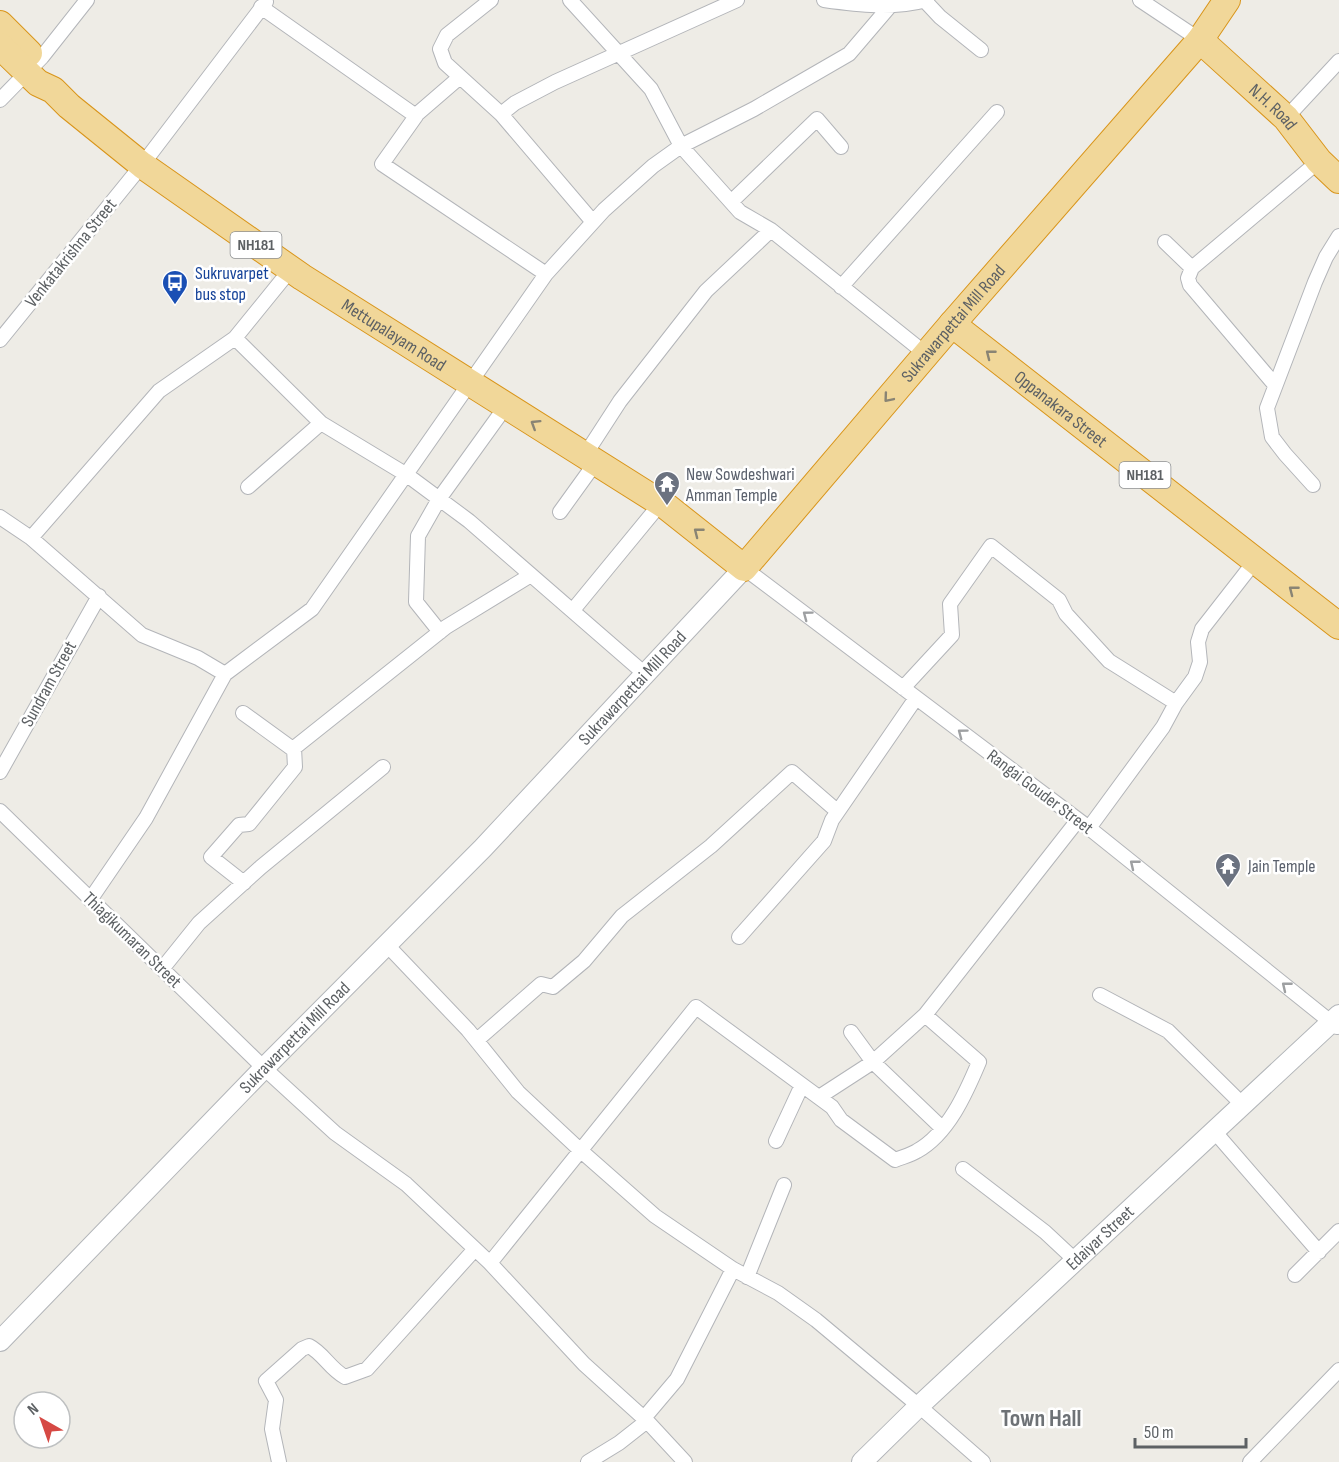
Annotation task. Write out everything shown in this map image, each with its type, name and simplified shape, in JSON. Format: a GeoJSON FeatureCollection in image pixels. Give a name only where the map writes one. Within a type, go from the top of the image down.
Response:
{"type":"FeatureCollection","features":[{"type":"Feature","properties":{"kind":"highway","name":"Sukrawarpettai Mill Road"},"geometry":{"type":"LineString","coordinates":[[744,568],[926,354],[1200,40],[1227,0]]}},
{"type":"Feature","properties":{"kind":"highway","name":"Mettupalayam Road"},"geometry":{"type":"LineString","coordinates":[[0,24],[36,64],[38,83],[53,90],[69,106],[142,165],[291,269],[661,503],[744,568]]}},
{"type":"Feature","properties":{"kind":"highway","name":"N.H. Road"},"geometry":{"type":"LineString","coordinates":[[1200,40],[1286,118],[1333,170]]}},
{"type":"Feature","properties":{"kind":"highway","name":"Mettupalayam Road"},"geometry":{"type":"LineString","coordinates":[[0,46],[36,64]]}},
{"type":"Feature","properties":{"kind":"highway","name":"Oppanakara Street"},"geometry":{"type":"LineString","coordinates":[[952,324],[1339,626]]}},
{"type":"Feature","properties":{"kind":"street"},"geometry":{"type":"LineString","coordinates":[[0,100],[36,64],[87,0]]}},
{"type":"Feature","properties":{"kind":"street"},"geometry":{"type":"LineString","coordinates":[[570,0],[651,89],[681,146],[740,212],[771,230],[926,354]]}},
{"type":"Feature","properties":{"kind":"street"},"geometry":{"type":"LineString","coordinates":[[501,114],[515,103],[555,82],[737,0]]}},
{"type":"Feature","properties":{"kind":"street"},"geometry":{"type":"LineString","coordinates":[[824,0],[875,7],[908,5],[926,0],[940,17],[981,50]]}},
{"type":"Feature","properties":{"kind":"street"},"geometry":{"type":"LineString","coordinates":[[1140,0],[1200,40]]}},
{"type":"Feature","properties":{"kind":"street"},"geometry":{"type":"LineString","coordinates":[[483,2],[447,35],[440,50],[446,63],[501,114],[593,222]]}},
{"type":"Feature","properties":{"kind":"street"},"geometry":{"type":"LineString","coordinates":[[264,4],[416,115]]}},
{"type":"Feature","properties":{"kind":"street","name":"Venkatakrishna Street"},"geometry":{"type":"LineString","coordinates":[[0,340],[142,165],[264,4]]}},
{"type":"Feature","properties":{"kind":"street"},"geometry":{"type":"LineString","coordinates":[[90,900],[146,818],[225,674],[312,609],[546,274],[593,222],[652,166],[681,146],[754,109],[849,54],[890,6]]}},
{"type":"Feature","properties":{"kind":"street"},"geometry":{"type":"LineString","coordinates":[[1286,118],[1339,61]]}},
{"type":"Feature","properties":{"kind":"street"},"geometry":{"type":"LineString","coordinates":[[460,77],[416,115],[382,164],[546,274]]}},
{"type":"Feature","properties":{"kind":"street"},"geometry":{"type":"LineString","coordinates":[[841,287],[997,112]]}},
{"type":"Feature","properties":{"kind":"street"},"geometry":{"type":"LineString","coordinates":[[731,202],[817,119],[841,147]]}},
{"type":"Feature","properties":{"kind":"street"},"geometry":{"type":"LineString","coordinates":[[1275,385],[1190,285],[1188,278],[1192,268],[1333,170]]}},
{"type":"Feature","properties":{"kind":"street"},"geometry":{"type":"LineString","coordinates":[[560,512],[620,401],[706,291],[771,230]]}},
{"type":"Feature","properties":{"kind":"street"},"geometry":{"type":"LineString","coordinates":[[1313,485],[1272,437],[1266,408],[1315,282],[1326,257],[1339,236]]}},
{"type":"Feature","properties":{"kind":"street"},"geometry":{"type":"LineString","coordinates":[[1165,242],[1192,268]]}},
{"type":"Feature","properties":{"kind":"street"},"geometry":{"type":"LineString","coordinates":[[31,538],[159,391],[235,338],[291,269]]}},
{"type":"Feature","properties":{"kind":"street"},"geometry":{"type":"LineString","coordinates":[[235,338],[321,423],[406,475],[469,521],[645,674]]}},
{"type":"Feature","properties":{"kind":"street"},"geometry":{"type":"LineString","coordinates":[[440,632],[416,602],[418,536],[439,499],[506,406]]}},
{"type":"Feature","properties":{"kind":"street"},"geometry":{"type":"LineString","coordinates":[[248,487],[321,423]]}},
{"type":"Feature","properties":{"kind":"street"},"geometry":{"type":"LineString","coordinates":[[573,610],[661,503]]}},
{"type":"Feature","properties":{"kind":"street"},"geometry":{"type":"LineString","coordinates":[[0,517],[31,538],[142,635],[198,658],[225,674]]}},
{"type":"Feature","properties":{"kind":"street"},"geometry":{"type":"LineString","coordinates":[[903,688],[952,635],[950,604],[991,546],[1059,600],[1066,614],[1109,661],[1176,703]]}},
{"type":"Feature","properties":{"kind":"street"},"geometry":{"type":"LineString","coordinates":[[819,1097],[873,1062],[925,1015],[1163,727],[1176,703],[1195,677],[1200,662],[1198,642],[1202,628],[1255,561]]}},
{"type":"Feature","properties":{"kind":"street","name":"Sukrawarpettai Mill Road"},"geometry":{"type":"LineString","coordinates":[[0,1341],[264,1068],[483,848],[744,568]]}},
{"type":"Feature","properties":{"kind":"street","name":"Rangai Gouder Street"},"geometry":{"type":"LineString","coordinates":[[744,568],[1084,824],[1337,1022]]}},
{"type":"Feature","properties":{"kind":"street"},"geometry":{"type":"LineString","coordinates":[[244,883],[211,857],[239,825],[249,824],[295,767],[294,748],[440,632],[531,575]]}},
{"type":"Feature","properties":{"kind":"street","name":"Sundram Street"},"geometry":{"type":"LineString","coordinates":[[0,772],[99,596]]}},
{"type":"Feature","properties":{"kind":"street"},"geometry":{"type":"LineString","coordinates":[[739,937],[824,842],[831,820],[916,698]]}},
{"type":"Feature","properties":{"kind":"street"},"geometry":{"type":"LineString","coordinates":[[243,713],[294,750]]}},
{"type":"Feature","properties":{"kind":"street"},"geometry":{"type":"LineString","coordinates":[[162,969],[199,923],[383,767]]}},
{"type":"Feature","properties":{"kind":"street"},"geometry":{"type":"LineString","coordinates":[[477,1040],[540,984],[553,987],[584,961],[622,916],[711,846],[792,772],[837,811]]}},
{"type":"Feature","properties":{"kind":"street","name":"Thiagikumaran Street"},"geometry":{"type":"LineString","coordinates":[[0,811],[334,1133],[406,1184],[490,1263],[584,1364],[646,1419],[685,1462]]}},
{"type":"Feature","properties":{"kind":"street"},"geometry":{"type":"LineString","coordinates":[[387,945],[477,1040],[518,1092],[655,1216],[733,1269],[778,1293],[816,1320],[982,1462]]}},
{"type":"Feature","properties":{"kind":"street"},"geometry":{"type":"LineString","coordinates":[[1100,995],[1168,1031],[1243,1105]]}},
{"type":"Feature","properties":{"kind":"street"},"geometry":{"type":"LineString","coordinates":[[490,1263],[696,1007],[819,1097],[832,1107],[841,1120],[895,1160],[919,1150],[942,1128],[963,1101],[979,1062],[925,1015]]}},
{"type":"Feature","properties":{"kind":"street","name":"Edaiyar Street"},"geometry":{"type":"LineString","coordinates":[[862,1462],[1214,1131],[1337,1022]]}},
{"type":"Feature","properties":{"kind":"street"},"geometry":{"type":"LineString","coordinates":[[850,1032],[873,1062],[942,1128]]}},
{"type":"Feature","properties":{"kind":"street"},"geometry":{"type":"LineString","coordinates":[[776,1141],[802,1085]]}},
{"type":"Feature","properties":{"kind":"street"},"geometry":{"type":"LineString","coordinates":[[1214,1131],[1318,1251]]}},
{"type":"Feature","properties":{"kind":"street"},"geometry":{"type":"LineString","coordinates":[[963,1169],[1045,1232],[1075,1260]]}},
{"type":"Feature","properties":{"kind":"street"},"geometry":{"type":"LineString","coordinates":[[747,1277],[784,1185]]}},
{"type":"Feature","properties":{"kind":"street"},"geometry":{"type":"LineString","coordinates":[[1295,1275],[1339,1231]]}},
{"type":"Feature","properties":{"kind":"street"},"geometry":{"type":"LineString","coordinates":[[279,1462],[272,1429],[276,1400],[266,1381],[302,1348],[309,1346],[334,1370],[345,1377],[367,1369],[475,1249]]}},
{"type":"Feature","properties":{"kind":"street"},"geometry":{"type":"LineString","coordinates":[[588,1462],[619,1443],[646,1419],[677,1379],[733,1269]]}},
{"type":"Feature","properties":{"kind":"street"},"geometry":{"type":"LineString","coordinates":[[1250,1462],[1339,1370]]}},
{"type":"Feature","properties":{"kind":"place","name":"Sukruvarpet bus stop"},"geometry":{"type":"Point","coordinates":[175,306]}},
{"type":"Feature","properties":{"kind":"place","name":"New Sowdeshwari Amman Temple"},"geometry":{"type":"Point","coordinates":[667,507]}},
{"type":"Feature","properties":{"kind":"place","name":"Jain Temple"},"geometry":{"type":"Point","coordinates":[1228,889]}},
{"type":"Feature","properties":{"kind":"district","name":"Town Hall"},"geometry":{"type":"Point","coordinates":[1041,1418]}}]}
